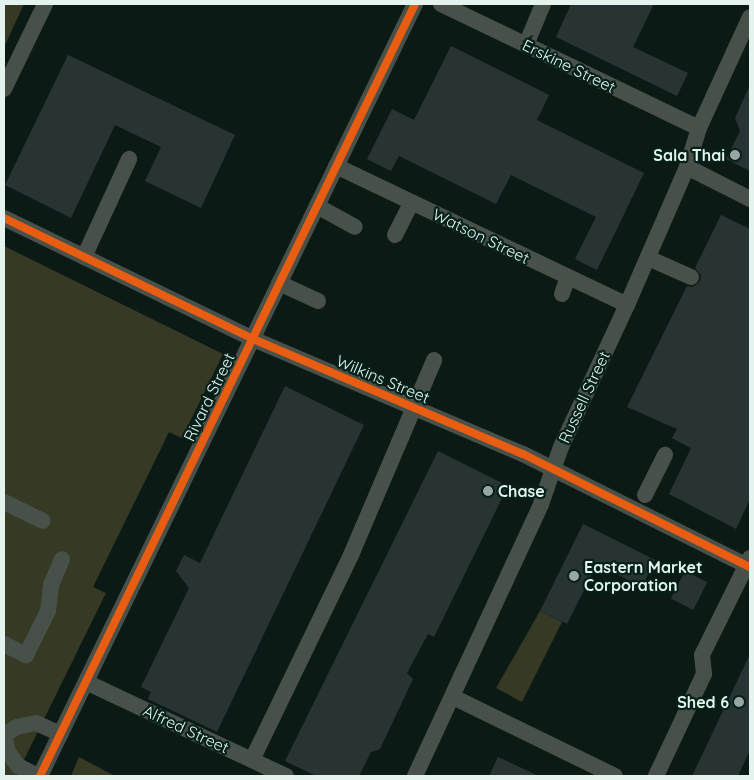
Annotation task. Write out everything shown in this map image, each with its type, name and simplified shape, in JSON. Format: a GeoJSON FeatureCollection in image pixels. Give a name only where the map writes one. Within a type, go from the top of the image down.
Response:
{"type":"FeatureCollection","features":[{"type":"Feature","properties":{"kind":"street"},"geometry":{"type":"LineString","coordinates":[[4,89],[45,4]]}},
{"type":"Feature","properties":{"kind":"street","name":"Rivard Street"},"geometry":{"type":"LineString","coordinates":[[39,776],[415,4]]}},
{"type":"Feature","properties":{"kind":"street","name":"Erskine Street"},"geometry":{"type":"LineString","coordinates":[[441,4],[699,128]]}},
{"type":"Feature","properties":{"kind":"street"},"geometry":{"type":"LineString","coordinates":[[526,45],[543,4]]}},
{"type":"Feature","properties":{"kind":"street","name":"Russell Street"},"geometry":{"type":"LineString","coordinates":[[415,776],[453,697],[555,470],[561,447],[648,258],[687,167],[699,128],[750,17]]}},
{"type":"Feature","properties":{"kind":"street"},"geometry":{"type":"LineString","coordinates":[[84,257],[129,159]]}},
{"type":"Feature","properties":{"kind":"street","name":"Watson Street"},"geometry":{"type":"LineString","coordinates":[[336,166],[627,305]]}},
{"type":"Feature","properties":{"kind":"street"},"geometry":{"type":"LineString","coordinates":[[687,167],[750,199]]}},
{"type":"Feature","properties":{"kind":"street"},"geometry":{"type":"LineString","coordinates":[[396,235],[412,202]]}},
{"type":"Feature","properties":{"kind":"street"},"geometry":{"type":"LineString","coordinates":[[317,206],[354,227]]}},
{"type":"Feature","properties":{"kind":"street","name":"Wilkins Street"},"geometry":{"type":"LineString","coordinates":[[4,218],[253,340],[415,407],[555,470],[749,563]]}},
{"type":"Feature","properties":{"kind":"street"},"geometry":{"type":"LineString","coordinates":[[648,258],[691,277]]}},
{"type":"Feature","properties":{"kind":"street"},"geometry":{"type":"LineString","coordinates":[[562,294],[568,278]]}},
{"type":"Feature","properties":{"kind":"street"},"geometry":{"type":"LineString","coordinates":[[279,283],[318,301]]}},
{"type":"Feature","properties":{"kind":"street"},"geometry":{"type":"LineString","coordinates":[[254,766],[352,555],[434,360]]}},
{"type":"Feature","properties":{"kind":"street"},"geometry":{"type":"LineString","coordinates":[[645,494],[665,455]]}},
{"type":"Feature","properties":{"kind":"street"},"geometry":{"type":"LineString","coordinates":[[4,502],[43,521]]}},
{"type":"Feature","properties":{"kind":"street"},"geometry":{"type":"LineString","coordinates":[[4,644],[26,654],[48,611],[51,585],[62,559]]}},
{"type":"Feature","properties":{"kind":"street"},"geometry":{"type":"LineString","coordinates":[[656,776],[704,674],[702,655],[749,563]]}},
{"type":"Feature","properties":{"kind":"street","name":"Alfred Street"},"geometry":{"type":"LineString","coordinates":[[86,682],[254,766],[286,776]]}},
{"type":"Feature","properties":{"kind":"street"},"geometry":{"type":"LineString","coordinates":[[453,697],[615,776]]}},
{"type":"Feature","properties":{"kind":"street"},"geometry":{"type":"LineString","coordinates":[[39,776],[18,766],[8,752],[4,735],[17,727],[36,723],[61,734]]}},
{"type":"Feature","properties":{"kind":"green space"},"geometry":{"type":"Polygon","coordinates":[[[4,4],[24,4],[4,47],[4,4]]]}},
{"type":"Feature","properties":{"kind":"green space"},"geometry":{"type":"Polygon","coordinates":[[[4,246],[223,354],[182,438],[169,432],[93,587],[106,593],[16,776],[4,776],[4,246]]]}},
{"type":"Feature","properties":{"kind":"green space"},"geometry":{"type":"Polygon","coordinates":[[[540,611],[562,622],[522,702],[496,688],[540,611]]]}},
{"type":"Feature","properties":{"kind":"green space"},"geometry":{"type":"Polygon","coordinates":[[[79,757],[115,776],[71,776],[79,757]]]}},
{"type":"Feature","properties":{"kind":"building"},"geometry":{"type":"Polygon","coordinates":[[[571,4],[654,4],[633,47],[688,73],[677,96],[556,37],[571,4]]]}},
{"type":"Feature","properties":{"kind":"building"},"geometry":{"type":"Polygon","coordinates":[[[451,46],[549,95],[537,120],[644,173],[597,270],[575,259],[596,217],[511,175],[496,204],[399,156],[391,171],[367,159],[392,109],[414,120],[451,46]]]}},
{"type":"Feature","properties":{"kind":"building"},"geometry":{"type":"Polygon","coordinates":[[[68,55],[235,135],[201,208],[145,181],[161,147],[115,125],[71,218],[5,185],[68,55]]]}},
{"type":"Feature","properties":{"kind":"building"},"geometry":{"type":"Polygon","coordinates":[[[750,85],[750,171],[726,159],[740,131],[735,118],[750,85]]]}},
{"type":"Feature","properties":{"kind":"building"},"geometry":{"type":"Polygon","coordinates":[[[721,215],[750,229],[750,499],[736,529],[669,494],[691,448],[672,438],[677,429],[627,407],[687,286],[693,287],[700,281],[701,275],[695,268],[721,215]]]}},
{"type":"Feature","properties":{"kind":"building"},"geometry":{"type":"Polygon","coordinates":[[[285,386],[364,425],[217,732],[148,699],[151,692],[141,687],[189,588],[176,571],[184,555],[200,563],[285,386]]]}},
{"type":"Feature","properties":{"kind":"building"},"geometry":{"type":"Polygon","coordinates":[[[438,451],[508,486],[434,637],[428,634],[407,673],[413,679],[380,749],[371,752],[359,776],[316,776],[285,761],[438,451]]]}},
{"type":"Feature","properties":{"kind":"building","name":"Eastern Market Corporation"},"geometry":{"type":"Polygon","coordinates":[[[583,524],[655,560],[642,587],[597,564],[567,624],[540,611],[583,524]]]}},
{"type":"Feature","properties":{"kind":"building"},"geometry":{"type":"Polygon","coordinates":[[[685,571],[707,582],[693,610],[671,599],[685,571]]]}},
{"type":"Feature","properties":{"kind":"building","name":"Shed 6"},"geometry":{"type":"Polygon","coordinates":[[[750,654],[750,750],[738,776],[692,776],[750,654]]]}},
{"type":"Feature","properties":{"kind":"building"},"geometry":{"type":"Polygon","coordinates":[[[498,757],[539,776],[489,776],[498,757]]]}},
{"type":"Feature","properties":{"kind":"cycle path"},"geometry":{"type":"LineString","coordinates":[[40,776],[415,4]]}},
{"type":"Feature","properties":{"kind":"cycle path"},"geometry":{"type":"LineString","coordinates":[[4,218],[253,339],[523,454],[750,567]]}},
{"type":"Feature","properties":{"kind":"place","name":"Sala Thai"},"geometry":{"type":"Point","coordinates":[735,155]}},
{"type":"Feature","properties":{"kind":"place","name":"Chase"},"geometry":{"type":"Point","coordinates":[488,491]}},
{"type":"Feature","properties":{"kind":"place","name":"Eastern Market Corporation"},"geometry":{"type":"Point","coordinates":[574,576]}},
{"type":"Feature","properties":{"kind":"place","name":"Shed 6"},"geometry":{"type":"Point","coordinates":[739,702]}}]}
